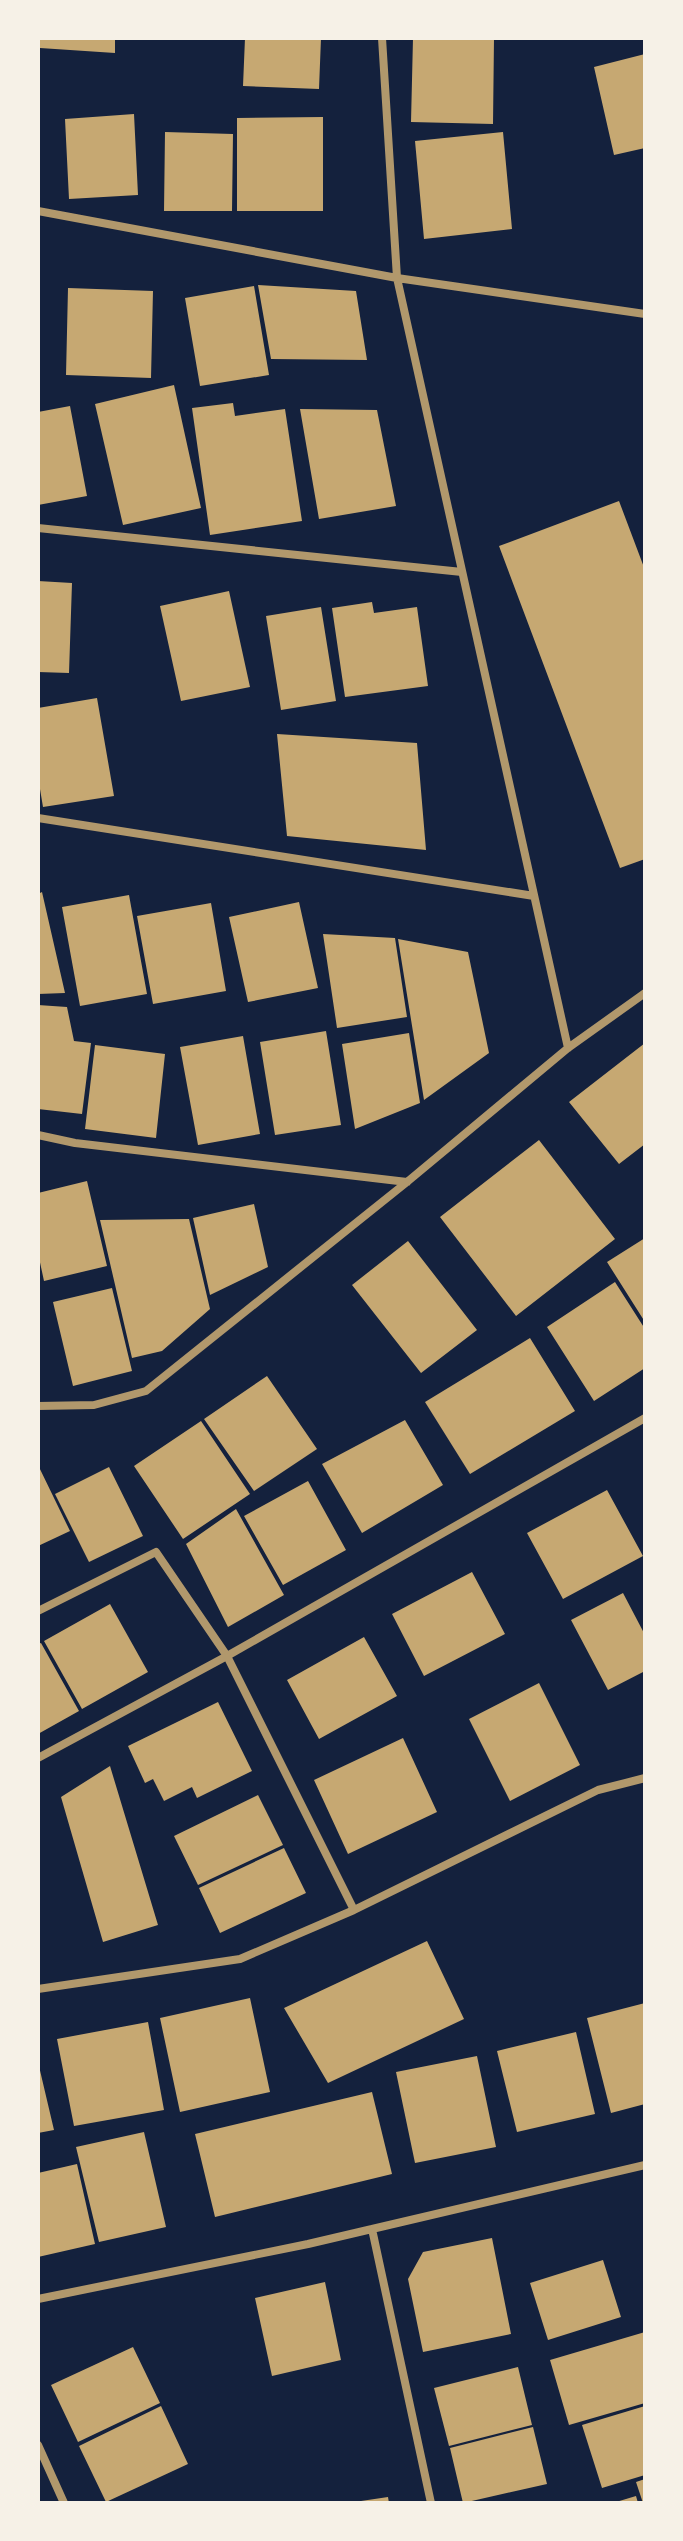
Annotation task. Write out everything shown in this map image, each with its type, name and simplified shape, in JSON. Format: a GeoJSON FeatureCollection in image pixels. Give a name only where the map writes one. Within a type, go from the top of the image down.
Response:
{"type":"FeatureCollection","features":[{"type":"Feature","properties":{"kind":"street"},"geometry":{"type":"LineString","coordinates":[[382,38],[397,278],[568,1048]]}},
{"type":"Feature","properties":{"kind":"street"},"geometry":{"type":"LineString","coordinates":[[38,211],[397,278],[645,314]]}},
{"type":"Feature","properties":{"kind":"street"},"geometry":{"type":"LineString","coordinates":[[38,528],[462,572]]}},
{"type":"Feature","properties":{"kind":"street"},"geometry":{"type":"LineString","coordinates":[[38,818],[534,896]]}},
{"type":"Feature","properties":{"kind":"street"},"geometry":{"type":"LineString","coordinates":[[38,1406],[94,1405],[146,1391],[407,1182],[568,1048],[645,993]]}},
{"type":"Feature","properties":{"kind":"street"},"geometry":{"type":"LineString","coordinates":[[38,1135],[75,1143],[407,1182]]}},
{"type":"Feature","properties":{"kind":"street"},"geometry":{"type":"LineString","coordinates":[[38,1758],[227,1656],[645,1418]]}},
{"type":"Feature","properties":{"kind":"street"},"geometry":{"type":"LineString","coordinates":[[38,1611],[156,1552],[227,1656],[354,1910]]}},
{"type":"Feature","properties":{"kind":"street"},"geometry":{"type":"LineString","coordinates":[[38,1989],[240,1959],[354,1910],[598,1790],[645,1778]]}},
{"type":"Feature","properties":{"kind":"street"},"geometry":{"type":"LineString","coordinates":[[38,2299],[372,2229],[645,2165]]}},
{"type":"Feature","properties":{"kind":"street"},"geometry":{"type":"LineString","coordinates":[[372,2229],[431,2503]]}},
{"type":"Feature","properties":{"kind":"street"},"geometry":{"type":"LineString","coordinates":[[38,2445],[64,2503]]}},
{"type":"Feature","properties":{"kind":"building"},"geometry":{"type":"Polygon","coordinates":[[[40,38],[115,38],[115,53],[40,48],[40,38]]]}},
{"type":"Feature","properties":{"kind":"building"},"geometry":{"type":"Polygon","coordinates":[[[245,38],[321,38],[319,89],[243,86],[245,38]]]}},
{"type":"Feature","properties":{"kind":"building"},"geometry":{"type":"Polygon","coordinates":[[[413,38],[494,38],[493,124],[411,122],[413,38]]]}},
{"type":"Feature","properties":{"kind":"building"},"geometry":{"type":"Polygon","coordinates":[[[645,54],[645,148],[614,155],[594,67],[645,54]]]}},
{"type":"Feature","properties":{"kind":"building"},"geometry":{"type":"Polygon","coordinates":[[[134,114],[138,195],[69,199],[65,119],[134,114]]]}},
{"type":"Feature","properties":{"kind":"building"},"geometry":{"type":"Polygon","coordinates":[[[323,117],[323,211],[237,211],[237,118],[323,117]]]}},
{"type":"Feature","properties":{"kind":"building"},"geometry":{"type":"Polygon","coordinates":[[[165,132],[233,134],[232,211],[164,211],[165,132]]]}},
{"type":"Feature","properties":{"kind":"building"},"geometry":{"type":"Polygon","coordinates":[[[503,132],[512,229],[424,239],[415,141],[503,132]]]}},
{"type":"Feature","properties":{"kind":"building"},"geometry":{"type":"Polygon","coordinates":[[[258,285],[356,291],[367,360],[271,359],[258,285]]]}},
{"type":"Feature","properties":{"kind":"building"},"geometry":{"type":"Polygon","coordinates":[[[254,286],[269,375],[200,386],[185,298],[254,286]]]}},
{"type":"Feature","properties":{"kind":"building"},"geometry":{"type":"Polygon","coordinates":[[[68,288],[153,291],[151,378],[66,375],[68,288]]]}},
{"type":"Feature","properties":{"kind":"building"},"geometry":{"type":"Polygon","coordinates":[[[174,385],[201,508],[123,525],[95,404],[174,385]]]}},
{"type":"Feature","properties":{"kind":"building"},"geometry":{"type":"Polygon","coordinates":[[[233,403],[235,416],[285,409],[302,521],[210,535],[192,408],[233,403]]]}},
{"type":"Feature","properties":{"kind":"building"},"geometry":{"type":"Polygon","coordinates":[[[70,406],[87,496],[38,505],[38,412],[70,406]]]}},
{"type":"Feature","properties":{"kind":"building"},"geometry":{"type":"Polygon","coordinates":[[[300,409],[377,410],[396,506],[319,519],[300,409]]]}},
{"type":"Feature","properties":{"kind":"building"},"geometry":{"type":"Polygon","coordinates":[[[619,501],[645,570],[645,859],[620,868],[499,546],[619,501]]]}},
{"type":"Feature","properties":{"kind":"building"},"geometry":{"type":"Polygon","coordinates":[[[38,581],[72,583],[69,673],[38,672],[38,581]]]}},
{"type":"Feature","properties":{"kind":"building"},"geometry":{"type":"Polygon","coordinates":[[[229,591],[250,687],[181,701],[160,606],[229,591]]]}},
{"type":"Feature","properties":{"kind":"building"},"geometry":{"type":"Polygon","coordinates":[[[372,602],[374,613],[417,607],[428,686],[345,697],[332,608],[372,602]]]}},
{"type":"Feature","properties":{"kind":"building"},"geometry":{"type":"Polygon","coordinates":[[[321,607],[336,701],[281,710],[266,616],[321,607]]]}},
{"type":"Feature","properties":{"kind":"building"},"geometry":{"type":"Polygon","coordinates":[[[97,698],[114,796],[43,807],[38,777],[38,708],[97,698]]]}},
{"type":"Feature","properties":{"kind":"building"},"geometry":{"type":"Polygon","coordinates":[[[277,734],[417,743],[426,850],[287,836],[277,734]]]}},
{"type":"Feature","properties":{"kind":"building"},"geometry":{"type":"Polygon","coordinates":[[[42,892],[65,993],[38,994],[38,894],[42,892]]]}},
{"type":"Feature","properties":{"kind":"building"},"geometry":{"type":"Polygon","coordinates":[[[129,895],[147,994],[80,1006],[62,907],[129,895]]]}},
{"type":"Feature","properties":{"kind":"building"},"geometry":{"type":"Polygon","coordinates":[[[299,902],[318,988],[248,1002],[229,917],[299,902]]]}},
{"type":"Feature","properties":{"kind":"building"},"geometry":{"type":"Polygon","coordinates":[[[211,903],[226,991],[153,1004],[137,916],[211,903]]]}},
{"type":"Feature","properties":{"kind":"building"},"geometry":{"type":"Polygon","coordinates":[[[323,934],[395,938],[407,1017],[337,1028],[323,934]]]}},
{"type":"Feature","properties":{"kind":"building"},"geometry":{"type":"Polygon","coordinates":[[[398,939],[468,952],[489,1053],[424,1100],[398,939]]]}},
{"type":"Feature","properties":{"kind":"building"},"geometry":{"type":"Polygon","coordinates":[[[38,1005],[67,1007],[74,1041],[91,1043],[82,1114],[38,1109],[38,1005]]]}},
{"type":"Feature","properties":{"kind":"building"},"geometry":{"type":"Polygon","coordinates":[[[326,1031],[341,1125],[275,1135],[260,1042],[326,1031]]]}},
{"type":"Feature","properties":{"kind":"building"},"geometry":{"type":"Polygon","coordinates":[[[409,1033],[420,1103],[355,1129],[342,1044],[409,1033]]]}},
{"type":"Feature","properties":{"kind":"building"},"geometry":{"type":"Polygon","coordinates":[[[243,1036],[260,1134],[198,1145],[180,1047],[243,1036]]]}},
{"type":"Feature","properties":{"kind":"building"},"geometry":{"type":"Polygon","coordinates":[[[645,1043],[645,1144],[619,1164],[569,1102],[645,1043]]]}},
{"type":"Feature","properties":{"kind":"building"},"geometry":{"type":"Polygon","coordinates":[[[95,1045],[165,1054],[156,1138],[85,1129],[95,1045]]]}},
{"type":"Feature","properties":{"kind":"building"},"geometry":{"type":"Polygon","coordinates":[[[539,1140],[615,1239],[516,1316],[440,1217],[539,1140]]]}},
{"type":"Feature","properties":{"kind":"building"},"geometry":{"type":"Polygon","coordinates":[[[87,1181],[107,1266],[44,1281],[38,1253],[38,1193],[87,1181]]]}},
{"type":"Feature","properties":{"kind":"building"},"geometry":{"type":"Polygon","coordinates":[[[254,1204],[268,1267],[210,1295],[193,1218],[254,1204]]]}},
{"type":"Feature","properties":{"kind":"building"},"geometry":{"type":"Polygon","coordinates":[[[189,1219],[210,1309],[162,1351],[132,1358],[100,1220],[189,1219]]]}},
{"type":"Feature","properties":{"kind":"building"},"geometry":{"type":"Polygon","coordinates":[[[645,1238],[645,1322],[607,1262],[645,1238]]]}},
{"type":"Feature","properties":{"kind":"building"},"geometry":{"type":"Polygon","coordinates":[[[408,1241],[477,1330],[421,1373],[352,1285],[408,1241]]]}},
{"type":"Feature","properties":{"kind":"building"},"geometry":{"type":"Polygon","coordinates":[[[615,1282],[645,1329],[645,1368],[594,1401],[547,1327],[615,1282]]]}},
{"type":"Feature","properties":{"kind":"building"},"geometry":{"type":"Polygon","coordinates":[[[112,1288],[132,1371],[73,1386],[53,1302],[112,1288]]]}},
{"type":"Feature","properties":{"kind":"building"},"geometry":{"type":"Polygon","coordinates":[[[530,1338],[575,1411],[470,1474],[425,1402],[530,1338]]]}},
{"type":"Feature","properties":{"kind":"building"},"geometry":{"type":"Polygon","coordinates":[[[267,1376],[317,1449],[254,1491],[204,1419],[267,1376]]]}},
{"type":"Feature","properties":{"kind":"building"},"geometry":{"type":"Polygon","coordinates":[[[405,1420],[443,1485],[362,1533],[322,1464],[405,1420]]]}},
{"type":"Feature","properties":{"kind":"building"},"geometry":{"type":"Polygon","coordinates":[[[201,1421],[250,1494],[183,1539],[134,1466],[201,1421]]]}},
{"type":"Feature","properties":{"kind":"building"},"geometry":{"type":"Polygon","coordinates":[[[38,1465],[70,1531],[38,1546],[38,1465]]]}},
{"type":"Feature","properties":{"kind":"building"},"geometry":{"type":"Polygon","coordinates":[[[109,1467],[143,1536],[89,1562],[55,1494],[109,1467]]]}},
{"type":"Feature","properties":{"kind":"building"},"geometry":{"type":"Polygon","coordinates":[[[308,1481],[346,1550],[283,1585],[244,1516],[308,1481]]]}},
{"type":"Feature","properties":{"kind":"building"},"geometry":{"type":"Polygon","coordinates":[[[607,1490],[643,1556],[563,1599],[527,1533],[607,1490]]]}},
{"type":"Feature","properties":{"kind":"building"},"geometry":{"type":"Polygon","coordinates":[[[236,1509],[284,1595],[228,1627],[186,1544],[236,1509]]]}},
{"type":"Feature","properties":{"kind":"building"},"geometry":{"type":"Polygon","coordinates":[[[472,1572],[505,1634],[424,1676],[392,1614],[472,1572]]]}},
{"type":"Feature","properties":{"kind":"building"},"geometry":{"type":"Polygon","coordinates":[[[623,1593],[645,1635],[645,1671],[608,1690],[571,1620],[623,1593]]]}},
{"type":"Feature","properties":{"kind":"building"},"geometry":{"type":"Polygon","coordinates":[[[110,1604],[148,1672],[82,1709],[44,1641],[110,1604]]]}},
{"type":"Feature","properties":{"kind":"building"},"geometry":{"type":"Polygon","coordinates":[[[364,1637],[397,1696],[319,1739],[287,1680],[364,1637]]]}},
{"type":"Feature","properties":{"kind":"building"},"geometry":{"type":"Polygon","coordinates":[[[41,1643],[79,1711],[38,1734],[38,1644],[41,1643]]]}},
{"type":"Feature","properties":{"kind":"building"},"geometry":{"type":"Polygon","coordinates":[[[539,1683],[580,1765],[510,1801],[469,1719],[539,1683]]]}},
{"type":"Feature","properties":{"kind":"building"},"geometry":{"type":"Polygon","coordinates":[[[218,1702],[252,1771],[197,1798],[192,1787],[164,1801],[153,1779],[145,1783],[128,1746],[218,1702]]]}},
{"type":"Feature","properties":{"kind":"building"},"geometry":{"type":"Polygon","coordinates":[[[403,1738],[437,1812],[348,1854],[314,1780],[403,1738]]]}},
{"type":"Feature","properties":{"kind":"building"},"geometry":{"type":"Polygon","coordinates":[[[110,1766],[158,1925],[103,1942],[61,1797],[110,1766]]]}},
{"type":"Feature","properties":{"kind":"building"},"geometry":{"type":"Polygon","coordinates":[[[258,1795],[283,1845],[198,1885],[174,1836],[258,1795]]]}},
{"type":"Feature","properties":{"kind":"building"},"geometry":{"type":"Polygon","coordinates":[[[284,1848],[306,1893],[220,1933],[199,1888],[284,1848]]]}},
{"type":"Feature","properties":{"kind":"building"},"geometry":{"type":"Polygon","coordinates":[[[427,1941],[464,2019],[328,2083],[284,2008],[427,1941]]]}},
{"type":"Feature","properties":{"kind":"building"},"geometry":{"type":"Polygon","coordinates":[[[250,1998],[270,2092],[180,2112],[160,2018],[250,1998]]]}},
{"type":"Feature","properties":{"kind":"building"},"geometry":{"type":"Polygon","coordinates":[[[645,2003],[645,2104],[611,2113],[587,2018],[645,2003]]]}},
{"type":"Feature","properties":{"kind":"building"},"geometry":{"type":"Polygon","coordinates":[[[148,2022],[164,2110],[74,2126],[57,2039],[148,2022]]]}},
{"type":"Feature","properties":{"kind":"building"},"geometry":{"type":"Polygon","coordinates":[[[576,2032],[595,2114],[517,2132],[497,2051],[576,2032]]]}},
{"type":"Feature","properties":{"kind":"building"},"geometry":{"type":"Polygon","coordinates":[[[477,2056],[496,2147],[415,2163],[396,2072],[477,2056]]]}},
{"type":"Feature","properties":{"kind":"building"},"geometry":{"type":"Polygon","coordinates":[[[38,2062],[54,2130],[38,2133],[38,2062]]]}},
{"type":"Feature","properties":{"kind":"building"},"geometry":{"type":"Polygon","coordinates":[[[372,2092],[392,2174],[215,2217],[195,2134],[372,2092]]]}},
{"type":"Feature","properties":{"kind":"building"},"geometry":{"type":"Polygon","coordinates":[[[144,2132],[166,2227],[99,2242],[76,2147],[144,2132]]]}},
{"type":"Feature","properties":{"kind":"building"},"geometry":{"type":"Polygon","coordinates":[[[77,2164],[95,2244],[38,2257],[38,2173],[77,2164]]]}},
{"type":"Feature","properties":{"kind":"building"},"geometry":{"type":"Polygon","coordinates":[[[492,2238],[511,2334],[423,2352],[408,2279],[423,2252],[492,2238]]]}},
{"type":"Feature","properties":{"kind":"building"},"geometry":{"type":"Polygon","coordinates":[[[603,2260],[621,2317],[548,2340],[530,2283],[603,2260]]]}},
{"type":"Feature","properties":{"kind":"building"},"geometry":{"type":"Polygon","coordinates":[[[325,2282],[341,2360],[272,2376],[255,2298],[325,2282]]]}},
{"type":"Feature","properties":{"kind":"building"},"geometry":{"type":"Polygon","coordinates":[[[645,2332],[645,2403],[569,2425],[550,2360],[645,2332]]]}},
{"type":"Feature","properties":{"kind":"building"},"geometry":{"type":"Polygon","coordinates":[[[133,2347],[160,2403],[78,2442],[51,2385],[133,2347]]]}},
{"type":"Feature","properties":{"kind":"building"},"geometry":{"type":"Polygon","coordinates":[[[518,2367],[532,2425],[449,2446],[434,2388],[518,2367]]]}},
{"type":"Feature","properties":{"kind":"building"},"geometry":{"type":"Polygon","coordinates":[[[161,2406],[188,2464],[106,2502],[79,2446],[161,2406]]]}},
{"type":"Feature","properties":{"kind":"building"},"geometry":{"type":"Polygon","coordinates":[[[645,2406],[645,2475],[602,2488],[582,2425],[645,2406]]]}},
{"type":"Feature","properties":{"kind":"building"},"geometry":{"type":"Polygon","coordinates":[[[533,2427],[547,2484],[463,2503],[450,2448],[533,2427]]]}},
{"type":"Feature","properties":{"kind":"building"},"geometry":{"type":"Polygon","coordinates":[[[645,2479],[645,2503],[643,2503],[636,2482],[645,2479]]]}},
{"type":"Feature","properties":{"kind":"building"},"geometry":{"type":"Polygon","coordinates":[[[636,2496],[638,2503],[616,2503],[616,2502],[636,2496]]]}},
{"type":"Feature","properties":{"kind":"building"},"geometry":{"type":"Polygon","coordinates":[[[388,2497],[389,2503],[361,2503],[361,2501],[388,2497]]]}}]}
